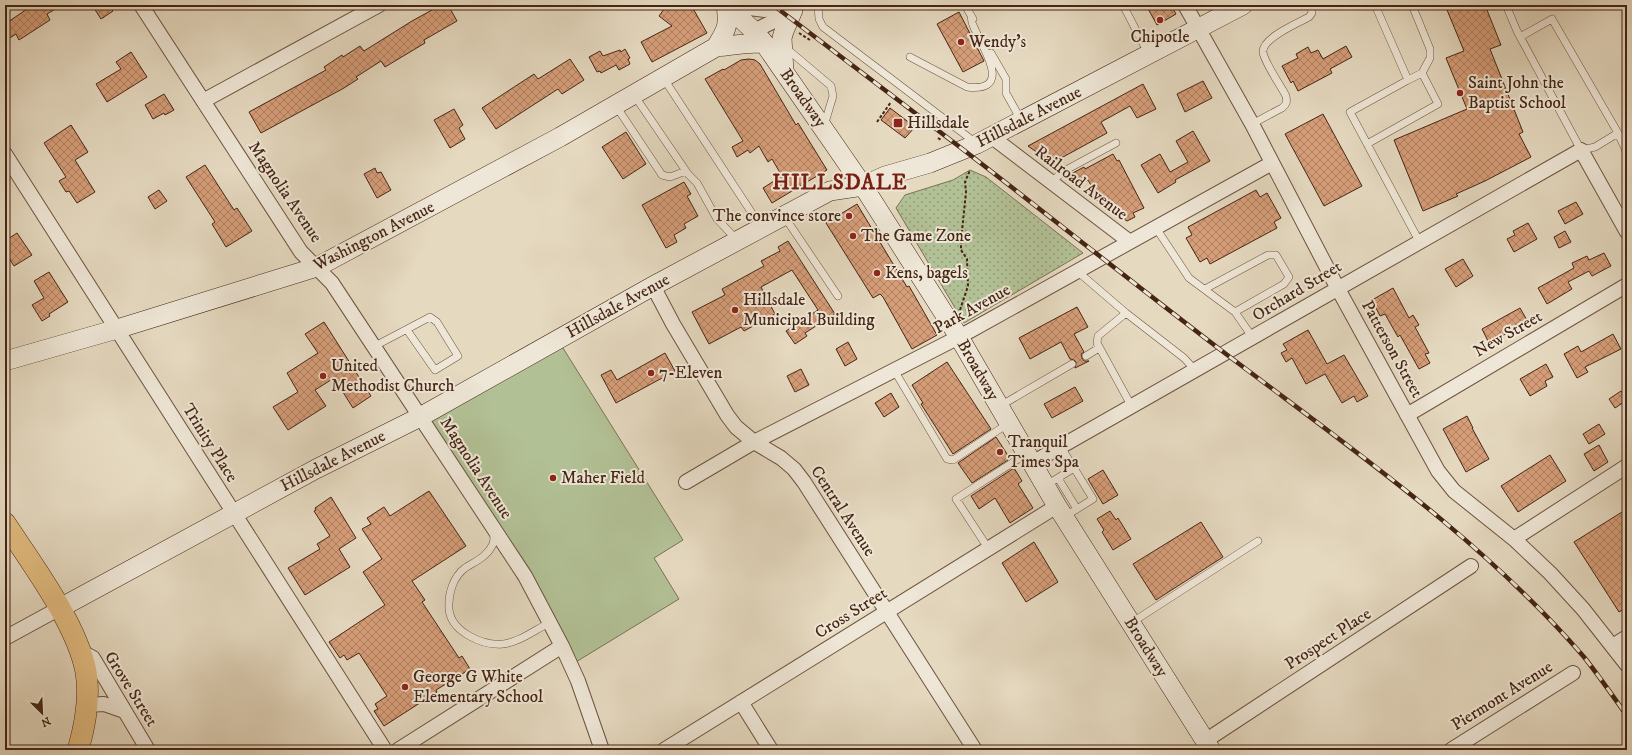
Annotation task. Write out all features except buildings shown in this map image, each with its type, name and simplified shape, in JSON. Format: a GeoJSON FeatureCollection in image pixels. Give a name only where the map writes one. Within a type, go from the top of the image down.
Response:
{"type":"FeatureCollection","features":[{"type":"Feature","properties":{"kind":"main road"},"geometry":{"type":"LineString","coordinates":[[5,523],[60,608],[80,651],[86,672],[87,705],[78,750]]}},
{"type":"Feature","properties":{"kind":"street","name":"Magnolia Avenue"},"geometry":{"type":"LineString","coordinates":[[141,5],[301,252],[332,283],[375,346],[525,576],[551,622],[578,681],[602,750]]}},
{"type":"Feature","properties":{"kind":"street"},"geometry":{"type":"LineString","coordinates":[[203,101],[379,5]]}},
{"type":"Feature","properties":{"kind":"street"},"geometry":{"type":"LineString","coordinates":[[726,5],[765,10],[790,7],[784,30],[784,72]]}},
{"type":"Feature","properties":{"kind":"street","name":"Washington Avenue"},"geometry":{"type":"LineString","coordinates":[[716,47],[726,31],[728,19],[726,5]]}},
{"type":"Feature","properties":{"kind":"street","name":"Broadway"},"geometry":{"type":"LineString","coordinates":[[726,5],[759,37],[863,186],[955,331],[1029,459],[1051,482],[1131,623],[1208,746]]}},
{"type":"Feature","properties":{"kind":"street","name":"Patterson Street"},"geometry":{"type":"LineString","coordinates":[[1185,5],[1252,124],[1338,288],[1438,471],[1454,490],[1514,539],[1550,573],[1583,609],[1627,665]]}},
{"type":"Feature","properties":{"kind":"street","name":"Hillsdale Avenue"},"geometry":{"type":"LineString","coordinates":[[5,638],[316,469],[420,416],[653,286],[830,191],[863,186],[885,176],[930,163],[985,141],[1243,5]]}},
{"type":"Feature","properties":{"kind":"street","name":"Washington Avenue"},"geometry":{"type":"LineString","coordinates":[[5,361],[117,329],[317,267],[560,137],[716,47],[736,46],[750,42],[759,37],[790,7]]}},
{"type":"Feature","properties":{"kind":"street","name":"Railroad Avenue"},"geometry":{"type":"LineString","coordinates":[[985,141],[1051,182],[1130,242]]}},
{"type":"Feature","properties":{"kind":"street"},"geometry":{"type":"LineString","coordinates":[[1581,150],[1627,232]]}},
{"type":"Feature","properties":{"kind":"street","name":"Orchard Street"},"geometry":{"type":"LineString","coordinates":[[1029,459],[1061,447],[1196,371],[1419,241],[1581,150]]}},
{"type":"Feature","properties":{"kind":"street","name":"Trinity Place"},"geometry":{"type":"LineString","coordinates":[[5,154],[233,514],[385,750]]}},
{"type":"Feature","properties":{"kind":"street","name":"Park Avenue"},"geometry":{"type":"LineString","coordinates":[[686,482],[754,442],[894,370],[955,331],[1077,271],[1272,162]]}},
{"type":"Feature","properties":{"kind":"street","name":"New Street"},"geometry":{"type":"LineString","coordinates":[[1407,414],[1627,285]]}},
{"type":"Feature","properties":{"kind":"street","name":"Central Avenue"},"geometry":{"type":"LineString","coordinates":[[653,286],[670,319],[727,415],[736,427],[754,442],[781,458],[794,469],[804,482],[975,750]]}},
{"type":"Feature","properties":{"kind":"street"},"geometry":{"type":"LineString","coordinates":[[1514,539],[1627,466]]}},
{"type":"Feature","properties":{"kind":"street","name":"Cross Street"},"geometry":{"type":"LineString","coordinates":[[664,750],[988,548],[1066,510]]}},
{"type":"Feature","properties":{"kind":"street","name":"Prospect Place"},"geometry":{"type":"LineString","coordinates":[[1208,746],[1471,566]]}},
{"type":"Feature","properties":{"kind":"street"},"geometry":{"type":"LineString","coordinates":[[1613,646],[1627,637]]}},
{"type":"Feature","properties":{"kind":"street"},"geometry":{"type":"LineString","coordinates":[[398,750],[562,646]]}},
{"type":"Feature","properties":{"kind":"street","name":"Grove Street"},"geometry":{"type":"LineString","coordinates":[[80,651],[93,658],[148,750]]}},
{"type":"Feature","properties":{"kind":"street","name":"Piermont Avenue"},"geometry":{"type":"LineString","coordinates":[[1450,750],[1573,673]]}},
{"type":"Feature","properties":{"kind":"street"},"geometry":{"type":"LineString","coordinates":[[741,702],[771,750]]}},
{"type":"Feature","properties":{"kind":"street"},"geometry":{"type":"LineString","coordinates":[[87,705],[104,704],[124,710]]}},
{"type":"Feature","properties":{"kind":"lane"},"geometry":{"type":"LineString","coordinates":[[818,5],[819,19],[823,27],[985,141]]}},
{"type":"Feature","properties":{"kind":"lane"},"geometry":{"type":"LineString","coordinates":[[965,5],[1006,79],[1006,93],[1022,122]]}},
{"type":"Feature","properties":{"kind":"lane"},"geometry":{"type":"LineString","coordinates":[[1123,5],[1149,55]]}},
{"type":"Feature","properties":{"kind":"lane"},"geometry":{"type":"LineString","coordinates":[[1252,124],[1282,108],[1286,105],[1287,101],[1286,96],[1265,59],[1263,51],[1264,47],[1267,41],[1309,17],[1312,13],[1311,5]]}},
{"type":"Feature","properties":{"kind":"lane"},"geometry":{"type":"LineString","coordinates":[[1375,5],[1408,80]]}},
{"type":"Feature","properties":{"kind":"lane"},"geometry":{"type":"LineString","coordinates":[[1412,5],[1430,49],[1430,58],[1422,73],[1350,112],[1419,241]]}},
{"type":"Feature","properties":{"kind":"lane"},"geometry":{"type":"LineString","coordinates":[[1506,5],[1520,37],[1581,150],[1595,147],[1618,133]]}},
{"type":"Feature","properties":{"kind":"lane"},"geometry":{"type":"LineString","coordinates":[[910,56],[967,87],[984,87],[989,82],[993,74],[990,60],[972,24],[971,16]]}},
{"type":"Feature","properties":{"kind":"lane"},"geometry":{"type":"LineString","coordinates":[[1520,37],[1552,19],[1618,133],[1627,153]]}},
{"type":"Feature","properties":{"kind":"lane"},"geometry":{"type":"LineString","coordinates":[[783,45],[831,86],[833,96],[823,128]]}},
{"type":"Feature","properties":{"kind":"lane"},"geometry":{"type":"LineString","coordinates":[[1367,144],[1438,104],[1422,73]]}},
{"type":"Feature","properties":{"kind":"lane"},"geometry":{"type":"LineString","coordinates":[[663,78],[762,228]]}},
{"type":"Feature","properties":{"kind":"lane"},"geometry":{"type":"LineString","coordinates":[[633,95],[686,171],[697,183],[717,220],[737,240]]}},
{"type":"Feature","properties":{"kind":"lane"},"geometry":{"type":"LineString","coordinates":[[615,105],[662,175],[670,177],[686,171]]}},
{"type":"Feature","properties":{"kind":"lane"},"geometry":{"type":"LineString","coordinates":[[1051,182],[1064,171],[1116,143]]}},
{"type":"Feature","properties":{"kind":"lane"},"geometry":{"type":"LineString","coordinates":[[784,216],[838,296]]}},
{"type":"Feature","properties":{"kind":"lane"},"geometry":{"type":"LineString","coordinates":[[1156,228],[1189,278],[1235,312],[1252,338]]}},
{"type":"Feature","properties":{"kind":"lane"},"geometry":{"type":"LineString","coordinates":[[1205,289],[1268,255],[1276,256],[1289,277],[1284,284],[1235,312]]}},
{"type":"Feature","properties":{"kind":"lane"},"geometry":{"type":"LineString","coordinates":[[1077,271],[1126,313],[1184,358],[1196,371]]}},
{"type":"Feature","properties":{"kind":"lane"},"geometry":{"type":"LineString","coordinates":[[1126,313],[1098,336],[1097,343],[1132,407]]}},
{"type":"Feature","properties":{"kind":"lane"},"geometry":{"type":"LineString","coordinates":[[375,346],[430,317],[437,322],[458,356],[435,370],[407,330]]}},
{"type":"Feature","properties":{"kind":"lane"},"geometry":{"type":"LineString","coordinates":[[1086,356],[1100,348]]}},
{"type":"Feature","properties":{"kind":"lane"},"geometry":{"type":"LineString","coordinates":[[1000,407],[1072,364]]}},
{"type":"Feature","properties":{"kind":"lane"},"geometry":{"type":"LineString","coordinates":[[894,370],[947,459],[953,460],[1009,423]]}},
{"type":"Feature","properties":{"kind":"lane"},"geometry":{"type":"LineString","coordinates":[[1061,447],[1093,499],[1066,510]]}},
{"type":"Feature","properties":{"kind":"lane"},"geometry":{"type":"LineString","coordinates":[[988,548],[956,499],[1029,459]]}},
{"type":"Feature","properties":{"kind":"lane"},"geometry":{"type":"LineString","coordinates":[[1051,482],[1074,468]]}},
{"type":"Feature","properties":{"kind":"lane"},"geometry":{"type":"LineString","coordinates":[[494,528],[493,543],[486,554],[478,561],[465,568],[458,575],[452,585],[449,610],[458,629],[475,638],[491,643],[503,644],[551,622]]}},
{"type":"Feature","properties":{"kind":"lane"},"geometry":{"type":"LineString","coordinates":[[1131,623],[1258,541]]}},
{"type":"Feature","properties":{"kind":"path"},"geometry":{"type":"LineString","coordinates":[[795,30],[810,40]]}},
{"type":"Feature","properties":{"kind":"path"},"geometry":{"type":"LineString","coordinates":[[877,122],[891,102]]}},
{"type":"Feature","properties":{"kind":"path"},"geometry":{"type":"LineString","coordinates":[[955,331],[958,313],[968,286],[966,258],[961,250],[961,240],[965,211],[965,182],[970,170]]}},
{"type":"Feature","properties":{"kind":"green space"},"geometry":{"type":"Polygon","coordinates":[[[970,170],[986,177],[1083,253],[964,323],[896,208],[905,195],[953,180],[970,170]]]}},
{"type":"Feature","properties":{"kind":"green space","name":"Maher Field"},"geometry":{"type":"Polygon","coordinates":[[[558,340],[683,540],[654,558],[679,599],[571,665],[420,417],[558,340]]]}},
{"type":"Feature","properties":{"kind":"railway"},"geometry":{"type":"LineString","coordinates":[[773,5],[965,151],[1193,329],[1413,496],[1502,573],[1544,614],[1584,657],[1627,716]]}},
{"type":"Feature","properties":{"kind":"place","name":"Chipotle"},"geometry":{"type":"Point","coordinates":[1160,20]}},
{"type":"Feature","properties":{"kind":"place","name":"Wendy's"},"geometry":{"type":"Point","coordinates":[961,42]}},
{"type":"Feature","properties":{"kind":"place","name":"Saint John the Baptist School"},"geometry":{"type":"Point","coordinates":[1460,93]}},
{"type":"Feature","properties":{"kind":"place","name":"Hillsdale"},"geometry":{"type":"Point","coordinates":[898,123]}},
{"type":"Feature","properties":{"kind":"place","name":"The convince store"},"geometry":{"type":"Point","coordinates":[849,216]}},
{"type":"Feature","properties":{"kind":"place","name":"The Game Zone"},"geometry":{"type":"Point","coordinates":[853,236]}},
{"type":"Feature","properties":{"kind":"place","name":"Kens, bagels"},"geometry":{"type":"Point","coordinates":[877,273]}},
{"type":"Feature","properties":{"kind":"place","name":"Hillsdale Municipal Building"},"geometry":{"type":"Point","coordinates":[735,310]}},
{"type":"Feature","properties":{"kind":"place","name":"7-Eleven"},"geometry":{"type":"Point","coordinates":[651,373]}},
{"type":"Feature","properties":{"kind":"place","name":"United Methodist Church"},"geometry":{"type":"Point","coordinates":[323,376]}},
{"type":"Feature","properties":{"kind":"place","name":"Tranquil Times Spa"},"geometry":{"type":"Point","coordinates":[1000,452]}},
{"type":"Feature","properties":{"kind":"place","name":"Maher Field"},"geometry":{"type":"Point","coordinates":[553,478]}},
{"type":"Feature","properties":{"kind":"place","name":"George G White Elementary School"},"geometry":{"type":"Point","coordinates":[405,687]}},
{"type":"Feature","properties":{"kind":"district","name":"HILLSDALE"},"geometry":{"type":"Point","coordinates":[840,183]}}]}
